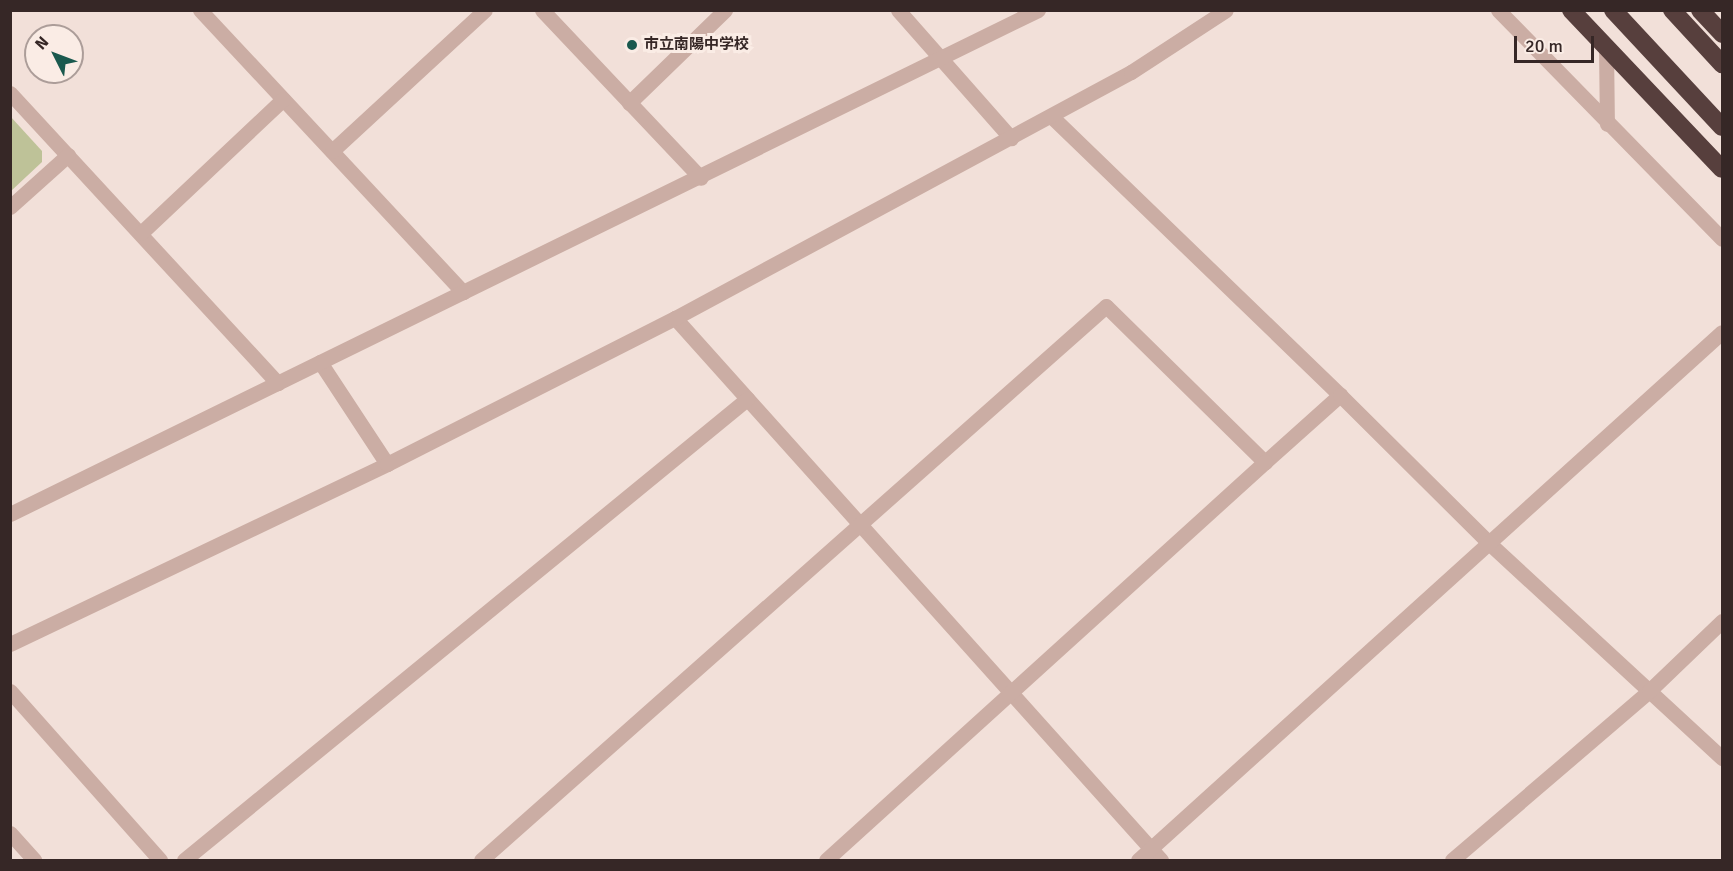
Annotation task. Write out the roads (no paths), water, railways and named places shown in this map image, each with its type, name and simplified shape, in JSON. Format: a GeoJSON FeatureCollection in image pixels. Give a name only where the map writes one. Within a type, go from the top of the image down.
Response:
{"type":"FeatureCollection","features":[{"type":"Feature","properties":{"kind":"highway"},"geometry":{"type":"LineString","coordinates":[[1571,10],[1722,169]]}},
{"type":"Feature","properties":{"kind":"highway"},"geometry":{"type":"LineString","coordinates":[[1613,10],[1722,127]]}},
{"type":"Feature","properties":{"kind":"highway"},"geometry":{"type":"LineString","coordinates":[[1672,10],[1722,64]]}},
{"type":"Feature","properties":{"kind":"highway"},"geometry":{"type":"LineString","coordinates":[[1700,10],[1722,34]]}},
{"type":"Feature","properties":{"kind":"street"},"geometry":{"type":"LineString","coordinates":[[200,10],[463,292]]}},
{"type":"Feature","properties":{"kind":"street"},"geometry":{"type":"LineString","coordinates":[[332,151],[485,10]]}},
{"type":"Feature","properties":{"kind":"street"},"geometry":{"type":"LineString","coordinates":[[542,10],[701,178]]}},
{"type":"Feature","properties":{"kind":"street"},"geometry":{"type":"LineString","coordinates":[[629,102],[725,10]]}},
{"type":"Feature","properties":{"kind":"street"},"geometry":{"type":"LineString","coordinates":[[898,10],[1011,138]]}},
{"type":"Feature","properties":{"kind":"street"},"geometry":{"type":"LineString","coordinates":[[10,644],[387,464],[675,318],[1131,72],[1226,10]]}},
{"type":"Feature","properties":{"kind":"street"},"geometry":{"type":"LineString","coordinates":[[1498,10],[1722,239]]}},
{"type":"Feature","properties":{"kind":"street"},"geometry":{"type":"LineString","coordinates":[[10,514],[701,178],[1034,11]]}},
{"type":"Feature","properties":{"kind":"street"},"geometry":{"type":"LineString","coordinates":[[1606,47],[1607,124]]}},
{"type":"Feature","properties":{"kind":"street"},"geometry":{"type":"LineString","coordinates":[[10,93],[278,383]]}},
{"type":"Feature","properties":{"kind":"street"},"geometry":{"type":"LineString","coordinates":[[141,233],[283,99]]}},
{"type":"Feature","properties":{"kind":"street"},"geometry":{"type":"LineString","coordinates":[[1051,116],[1340,395],[1490,544],[1722,758]]}},
{"type":"Feature","properties":{"kind":"street"},"geometry":{"type":"LineString","coordinates":[[10,207],[68,155]]}},
{"type":"Feature","properties":{"kind":"street"},"geometry":{"type":"LineString","coordinates":[[481,861],[858,523],[1106,306],[1265,462]]}},
{"type":"Feature","properties":{"kind":"street"},"geometry":{"type":"LineString","coordinates":[[675,318],[1156,855]]}},
{"type":"Feature","properties":{"kind":"street"},"geometry":{"type":"LineString","coordinates":[[1138,861],[1156,855],[1722,332]]}},
{"type":"Feature","properties":{"kind":"street"},"geometry":{"type":"LineString","coordinates":[[320,362],[387,464]]}},
{"type":"Feature","properties":{"kind":"street"},"geometry":{"type":"LineString","coordinates":[[826,861],[1340,395]]}},
{"type":"Feature","properties":{"kind":"street"},"geometry":{"type":"LineString","coordinates":[[184,861],[747,399]]}},
{"type":"Feature","properties":{"kind":"street"},"geometry":{"type":"LineString","coordinates":[[1452,861],[1648,691],[1722,621]]}},
{"type":"Feature","properties":{"kind":"street"},"geometry":{"type":"LineString","coordinates":[[10,691],[160,861]]}},
{"type":"Feature","properties":{"kind":"street"},"geometry":{"type":"LineString","coordinates":[[10,833],[34,861]]}},
{"type":"Feature","properties":{"kind":"place","name":"市立南陽中学校"},"geometry":{"type":"Point","coordinates":[632,45]}}]}
